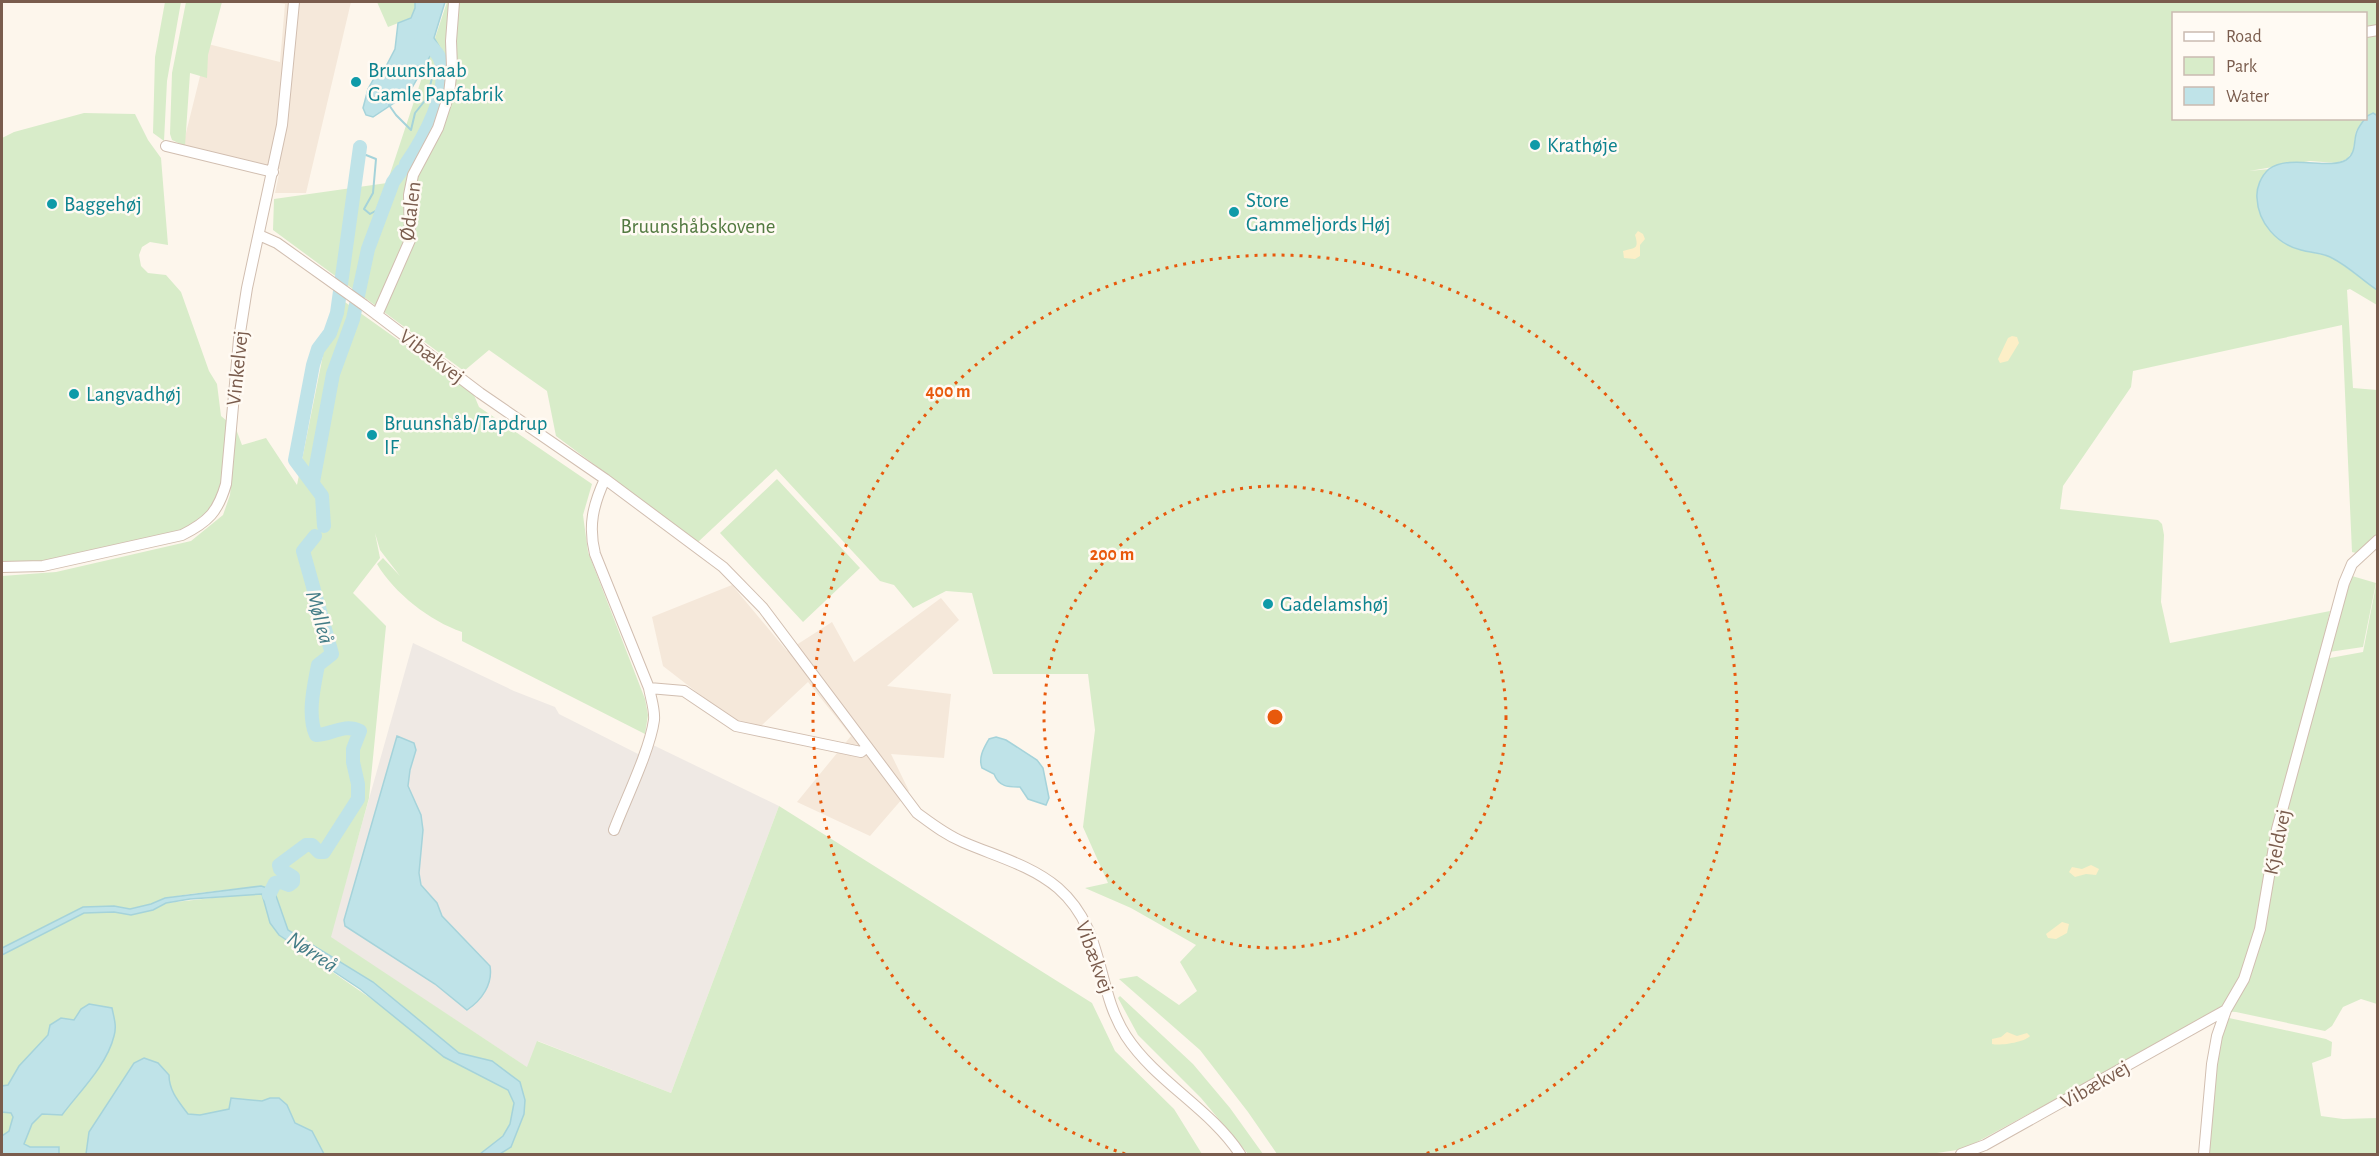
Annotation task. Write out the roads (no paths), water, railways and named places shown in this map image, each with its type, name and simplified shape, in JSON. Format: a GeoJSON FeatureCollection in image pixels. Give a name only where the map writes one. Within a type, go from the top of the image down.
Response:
{"type":"FeatureCollection","features":[{"type":"Feature","properties":{"kind":"street","name":"Vinkelvej"},"geometry":{"type":"LineString","coordinates":[[2,567],[43,566],[182,535],[200,526],[211,516],[222,500],[226,484],[239,339],[247,288],[273,172],[286,96],[294,2]]}},
{"type":"Feature","properties":{"kind":"street","name":"Ødalen"},"geometry":{"type":"LineString","coordinates":[[377,315],[410,240],[409,195],[413,175],[438,128],[449,94],[454,2]]}},
{"type":"Feature","properties":{"kind":"street"},"geometry":{"type":"LineString","coordinates":[[166,146],[273,172]]}},
{"type":"Feature","properties":{"kind":"street","name":"Vibækvej"},"geometry":{"type":"LineString","coordinates":[[259,235],[277,243],[364,305],[480,393],[604,479],[723,567],[763,608],[917,813],[940,831],[1040,875],[1072,904],[1085,921],[1094,941],[1114,1012],[1126,1036],[1142,1057],[1213,1123],[1240,1155]]}},
{"type":"Feature","properties":{"kind":"street"},"geometry":{"type":"LineString","coordinates":[[604,479],[592,512],[591,540],[649,688],[654,721],[614,830]]}},
{"type":"Feature","properties":{"kind":"street","name":"Kjeldvej"},"geometry":{"type":"LineString","coordinates":[[2204,1155],[2212,1064],[2217,1036],[2226,1010],[2244,978],[2260,929],[2277,829],[2344,583],[2352,564],[2378,540]]}},
{"type":"Feature","properties":{"kind":"street"},"geometry":{"type":"LineString","coordinates":[[649,688],[684,691],[736,726],[861,752],[867,747]]}},
{"type":"Feature","properties":{"kind":"street","name":"Vibækvej"},"geometry":{"type":"LineString","coordinates":[[1961,1155],[2005,1134],[2226,1010]]}},
{"type":"Feature","properties":{"kind":"water"},"geometry":{"type":"Polygon","coordinates":[[[415,2],[445,2],[434,38],[439,46],[433,51],[409,93],[373,117],[366,115],[363,108],[368,89],[377,73],[383,72],[395,49],[398,23],[411,18],[415,2]]]}},
{"type":"Feature","properties":{"kind":"water"},"geometry":{"type":"Polygon","coordinates":[[[2373,113],[2378,116],[2377,290],[2332,258],[2292,247],[2277,238],[2261,216],[2257,194],[2258,186],[2264,175],[2269,169],[2278,165],[2298,162],[2330,164],[2346,160],[2352,154],[2359,127],[2364,120],[2367,120],[2367,116],[2373,113]]]}},
{"type":"Feature","properties":{"kind":"water"},"geometry":{"type":"Polygon","coordinates":[[[397,736],[414,743],[416,750],[408,786],[421,815],[423,830],[419,873],[421,885],[437,903],[442,916],[490,966],[490,979],[485,991],[467,1010],[435,984],[345,926],[344,920],[397,736]]]}},
{"type":"Feature","properties":{"kind":"water"},"geometry":{"type":"Polygon","coordinates":[[[996,737],[1006,740],[1037,760],[1043,768],[1049,798],[1046,805],[1028,799],[1020,787],[1001,784],[994,774],[982,768],[981,756],[984,749],[989,739],[996,737]]]}},
{"type":"Feature","properties":{"kind":"water","name":"Nørreå"},"geometry":{"type":"Polygon","coordinates":[[[261,886],[274,890],[288,930],[373,982],[459,1053],[492,1061],[520,1082],[525,1100],[524,1114],[511,1147],[500,1154],[480,1154],[503,1136],[510,1124],[514,1103],[508,1090],[444,1057],[360,989],[279,935],[270,923],[262,894],[190,899],[166,903],[153,910],[131,915],[114,912],[84,913],[2,955],[2,948],[83,907],[114,906],[130,909],[165,898],[261,886]]]}},
{"type":"Feature","properties":{"kind":"water"},"geometry":{"type":"Polygon","coordinates":[[[89,1004],[112,1008],[115,1029],[110,1047],[85,1087],[62,1115],[42,1114],[32,1124],[24,1144],[30,1147],[59,1147],[59,1154],[2,1154],[2,1136],[9,1131],[13,1117],[11,1113],[2,1112],[2,1086],[8,1085],[19,1066],[48,1035],[50,1025],[61,1018],[74,1020],[81,1009],[89,1004]]]}},
{"type":"Feature","properties":{"kind":"water"},"geometry":{"type":"Polygon","coordinates":[[[144,1058],[158,1063],[169,1075],[173,1091],[188,1114],[200,1115],[229,1109],[231,1098],[262,1101],[279,1098],[287,1105],[295,1123],[312,1131],[324,1154],[86,1154],[89,1132],[134,1063],[144,1058]]]}},
{"type":"Feature","properties":{"kind":"waterway","name":"Mølleå"},"geometry":{"type":"LineString","coordinates":[[406,164],[434,114],[442,85],[443,71],[440,59],[435,50],[421,38]]}},
{"type":"Feature","properties":{"kind":"waterway"},"geometry":{"type":"LineString","coordinates":[[389,105],[411,130],[415,113],[427,98],[433,74],[442,71]]}},
{"type":"Feature","properties":{"kind":"waterway"},"geometry":{"type":"LineString","coordinates":[[324,526],[322,496],[295,460],[313,365],[318,349],[330,333],[337,313],[360,147]]}},
{"type":"Feature","properties":{"kind":"waterway"},"geometry":{"type":"LineString","coordinates":[[361,153],[376,159],[373,193],[364,209],[370,214],[379,209],[384,210]]}},
{"type":"Feature","properties":{"kind":"waterway","name":"Mølleå"},"geometry":{"type":"LineString","coordinates":[[313,482],[333,374],[353,319],[368,249],[393,182],[401,171]]}},
{"type":"Feature","properties":{"kind":"waterway","name":"Mølleå"},"geometry":{"type":"LineString","coordinates":[[269,895],[275,883],[281,882],[289,885],[293,882],[293,877],[280,869],[279,865],[306,845],[312,845],[319,852],[324,852],[358,799],[353,749],[360,731],[348,728],[316,735],[313,727],[312,700],[318,665],[332,654],[303,551],[315,536]]}},
{"type":"Feature","properties":{"kind":"place","name":"Bruunshaab Gamle Papfabrik"},"geometry":{"type":"Point","coordinates":[356,82]}},
{"type":"Feature","properties":{"kind":"place","name":"Krathøje"},"geometry":{"type":"Point","coordinates":[1535,145]}},
{"type":"Feature","properties":{"kind":"place","name":"Baggehøj"},"geometry":{"type":"Point","coordinates":[52,204]}},
{"type":"Feature","properties":{"kind":"place","name":"Store Gammeljords Høj"},"geometry":{"type":"Point","coordinates":[1234,212]}},
{"type":"Feature","properties":{"kind":"place","name":"Langvadhøj"},"geometry":{"type":"Point","coordinates":[74,394]}},
{"type":"Feature","properties":{"kind":"place","name":"Bruunshåb/Tapdrup IF"},"geometry":{"type":"Point","coordinates":[372,435]}},
{"type":"Feature","properties":{"kind":"place","name":"Gadelamshøj"},"geometry":{"type":"Point","coordinates":[1268,604]}},
{"type":"Feature","properties":{"kind":"park label","name":"Bruunshåbskovene"},"geometry":{"type":"Point","coordinates":[698,226]}}]}
